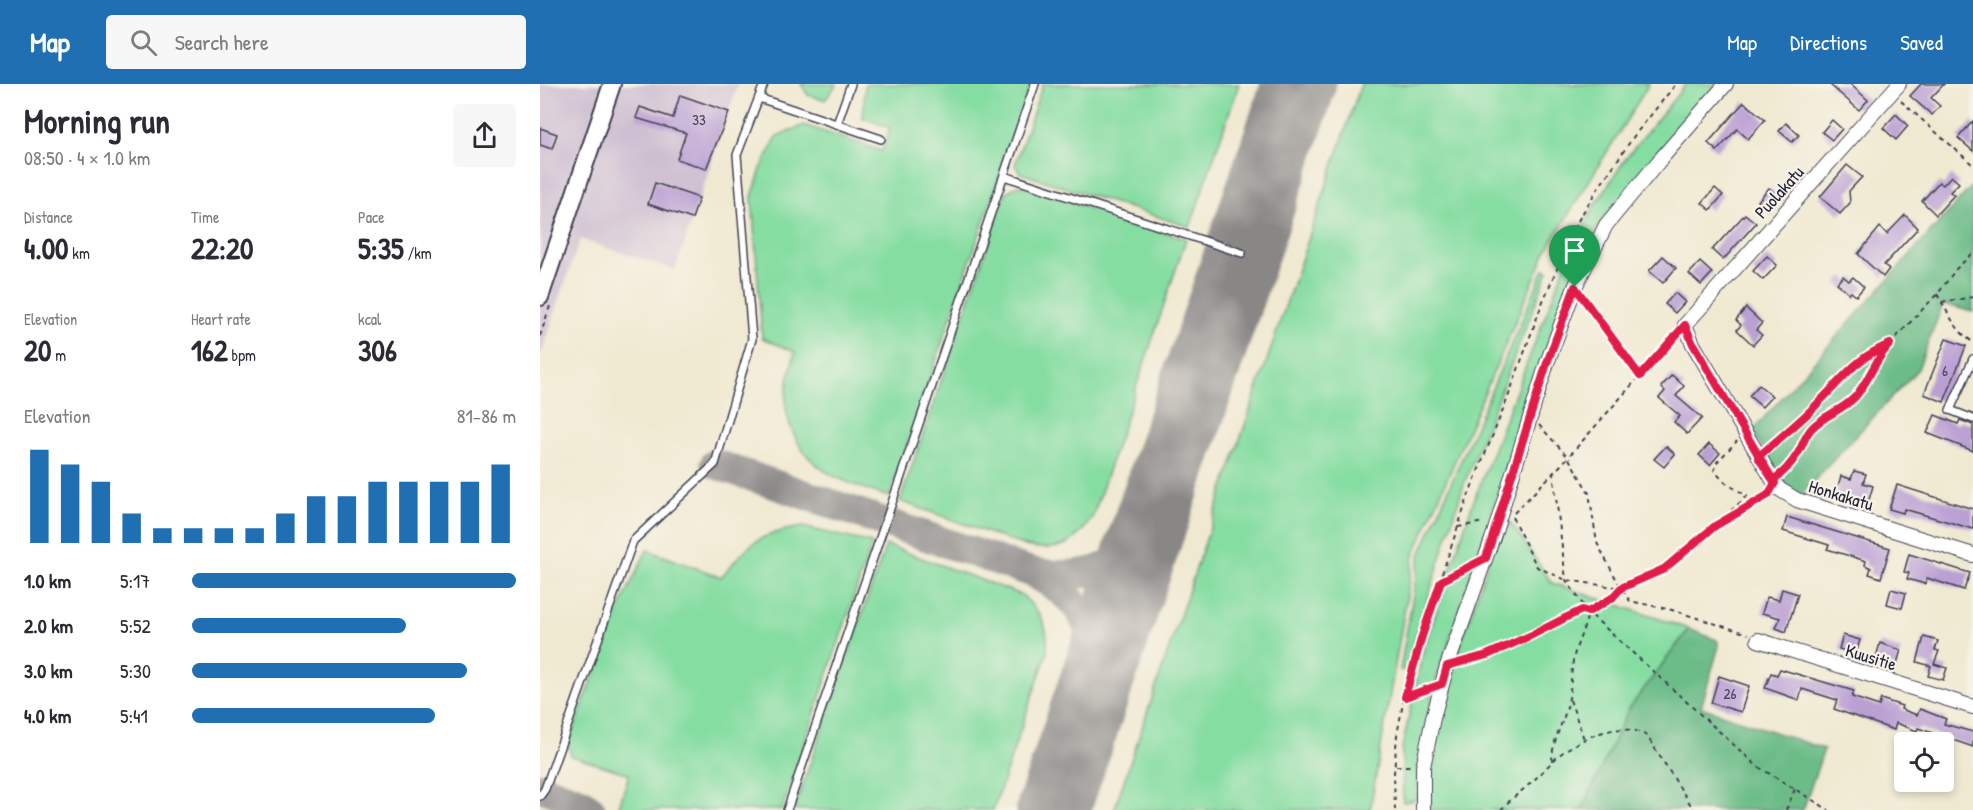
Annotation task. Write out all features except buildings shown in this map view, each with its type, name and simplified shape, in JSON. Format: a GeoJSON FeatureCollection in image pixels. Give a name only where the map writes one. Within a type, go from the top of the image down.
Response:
{"type":"FeatureCollection","features":[{"type":"Feature","properties":{"kind":"street"},"geometry":{"type":"LineString","coordinates":[[540,297],[612,84]]}},
{"type":"Feature","properties":{"kind":"street"},"geometry":{"type":"LineString","coordinates":[[1423,810],[1423,767],[1447,666],[1494,534],[1505,518],[1504,501],[1547,363],[1575,287],[1606,225],[1726,84]]}},
{"type":"Feature","properties":{"kind":"street","name":"Puolakatu"},"geometry":{"type":"LineString","coordinates":[[1685,325],[1895,88]]}},
{"type":"Feature","properties":{"kind":"street","name":"Honkakatu"},"geometry":{"type":"LineString","coordinates":[[1685,325],[1693,344],[1779,489],[1797,500],[1973,555]]}},
{"type":"Feature","properties":{"kind":"street","name":"Kuusitie"},"geometry":{"type":"LineString","coordinates":[[1758,640],[1973,707]]}},
{"type":"Feature","properties":{"kind":"lane"},"geometry":{"type":"LineString","coordinates":[[540,796],[545,789],[633,541],[715,464],[752,339],[737,155],[764,84]]}},
{"type":"Feature","properties":{"kind":"lane"},"geometry":{"type":"LineString","coordinates":[[837,124],[851,84]]}},
{"type":"Feature","properties":{"kind":"lane"},"geometry":{"type":"LineString","coordinates":[[787,810],[1035,84]]}},
{"type":"Feature","properties":{"kind":"lane"},"geometry":{"type":"LineString","coordinates":[[759,98],[881,139]]}},
{"type":"Feature","properties":{"kind":"lane"},"geometry":{"type":"LineString","coordinates":[[1004,176],[1242,254]]}},
{"type":"Feature","properties":{"kind":"lane"},"geometry":{"type":"LineString","coordinates":[[1973,359],[1950,410],[1973,419]]}},
{"type":"Feature","properties":{"kind":"path"},"geometry":{"type":"LineString","coordinates":[[1395,810],[1397,735],[1422,636],[1458,527],[1543,301],[1579,219],[1617,159],[1676,84]]}},
{"type":"Feature","properties":{"kind":"path"},"geometry":{"type":"LineString","coordinates":[[1895,88],[1973,165]]}},
{"type":"Feature","properties":{"kind":"path"},"geometry":{"type":"LineString","coordinates":[[1715,526],[1768,495],[1774,482],[1798,453],[1811,429],[1853,399],[1866,382],[1881,353],[1973,253]]}},
{"type":"Feature","properties":{"kind":"path"},"geometry":{"type":"LineString","coordinates":[[1575,287],[1640,376]]}},
{"type":"Feature","properties":{"kind":"path"},"geometry":{"type":"LineString","coordinates":[[1937,294],[1957,328],[1963,336],[1973,342]]}},
{"type":"Feature","properties":{"kind":"path"},"geometry":{"type":"LineString","coordinates":[[1942,302],[1973,297]]}},
{"type":"Feature","properties":{"kind":"path"},"geometry":{"type":"LineString","coordinates":[[1494,534],[1505,518],[1568,457],[1685,325]]}},
{"type":"Feature","properties":{"kind":"path"},"geometry":{"type":"LineString","coordinates":[[1758,457],[1822,399],[1851,367],[1862,358],[1890,344]]}},
{"type":"Feature","properties":{"kind":"path"},"geometry":{"type":"LineString","coordinates":[[1531,416],[1568,457],[1589,493],[1597,543],[1630,601],[1672,610],[1751,635],[1758,640]]}},
{"type":"Feature","properties":{"kind":"path"},"geometry":{"type":"LineString","coordinates":[[1447,666],[1487,655],[1582,610],[1588,612],[1612,598],[1621,588],[1664,569],[1747,496],[1726,483],[1714,471],[1717,462],[1745,434]]}},
{"type":"Feature","properties":{"kind":"path"},"geometry":{"type":"LineString","coordinates":[[1553,472],[1566,580],[1588,612],[1757,766],[1829,810]]}},
{"type":"Feature","properties":{"kind":"path"},"geometry":{"type":"LineString","coordinates":[[1504,501],[1505,518],[1537,567],[1566,580],[1621,588]]}},
{"type":"Feature","properties":{"kind":"path"},"geometry":{"type":"LineString","coordinates":[[1458,527],[1505,518]]}},
{"type":"Feature","properties":{"kind":"path"},"geometry":{"type":"LineString","coordinates":[[1441,581],[1486,558]]}},
{"type":"Feature","properties":{"kind":"path"},"geometry":{"type":"LineString","coordinates":[[1552,761],[1555,738],[1564,721],[1575,653],[1587,622],[1588,612]]}},
{"type":"Feature","properties":{"kind":"path"},"geometry":{"type":"LineString","coordinates":[[1405,697],[1442,684]]}},
{"type":"Feature","properties":{"kind":"path"},"geometry":{"type":"LineString","coordinates":[[1569,697],[1584,739]]}},
{"type":"Feature","properties":{"kind":"path"},"geometry":{"type":"LineString","coordinates":[[1501,810],[1509,800],[1535,780],[1552,761],[1568,748],[1584,739],[1609,731],[1628,729],[1638,730],[1647,736],[1694,810]]}},
{"type":"Feature","properties":{"kind":"path"},"geometry":{"type":"LineString","coordinates":[[1395,766],[1423,767]]}},
{"type":"Feature","properties":{"kind":"path"},"geometry":{"type":"LineString","coordinates":[[1786,810],[1795,789]]}},
{"type":"Feature","properties":{"kind":"shaded area"},"geometry":{"type":"Polygon","coordinates":[[[540,84],[738,84],[675,270],[580,239],[540,357],[540,84]]]}},
{"type":"Feature","properties":{"kind":"green space"},"geometry":{"type":"Polygon","coordinates":[[[801,84],[837,84],[825,100],[808,95],[801,84]]]}},
{"type":"Feature","properties":{"kind":"green space"},"geometry":{"type":"Polygon","coordinates":[[[865,84],[1031,84],[889,497],[846,482],[820,468],[800,446],[793,432],[788,417],[786,395],[795,352],[762,338],[752,197],[761,169],[777,136],[804,125],[882,151],[890,128],[863,118],[865,84]]]}},
{"type":"Feature","properties":{"kind":"green space"},"geometry":{"type":"Polygon","coordinates":[[[1043,84],[1239,84],[1190,227],[1020,173],[1015,165],[1043,84]]]}},
{"type":"Feature","properties":{"kind":"green space"},"geometry":{"type":"Polygon","coordinates":[[[1361,84],[1649,84],[1547,249],[1414,555],[1370,810],[1114,810],[1361,84]]]}},
{"type":"Feature","properties":{"kind":"green space"},"geometry":{"type":"Polygon","coordinates":[[[1686,84],[1721,84],[1600,224],[1589,242],[1563,299],[1437,677],[1426,722],[1416,800],[1403,802],[1402,748],[1423,652],[1471,508],[1570,252],[1594,207],[1626,158],[1686,84]]]}},
{"type":"Feature","properties":{"kind":"green space"},"geometry":{"type":"Polygon","coordinates":[[[1019,185],[1186,239],[1093,516],[1073,540],[1057,547],[1047,548],[1025,546],[900,501],[1006,192],[1019,185]]]}},
{"type":"Feature","properties":{"kind":"green space"},"geometry":{"type":"Polygon","coordinates":[[[1973,185],[1973,312],[1943,304],[1918,369],[1800,496],[1786,487],[1752,431],[1973,185]]]}},
{"type":"Feature","properties":{"kind":"green space"},"geometry":{"type":"Polygon","coordinates":[[[1544,269],[1548,271],[1464,484],[1405,671],[1400,670],[1420,555],[1544,269]]]}},
{"type":"Feature","properties":{"kind":"green space"},"geometry":{"type":"Polygon","coordinates":[[[1511,523],[1552,583],[1689,629],[1628,710],[1582,810],[1430,810],[1430,775],[1436,733],[1461,644],[1494,544],[1511,523]]]}},
{"type":"Feature","properties":{"kind":"green space"},"geometry":{"type":"Polygon","coordinates":[[[803,527],[872,543],[782,810],[618,810],[629,774],[571,756],[568,744],[616,615],[647,550],[721,577],[747,548],[756,542],[775,533],[803,527]]]}},
{"type":"Feature","properties":{"kind":"green space"},"geometry":{"type":"Polygon","coordinates":[[[886,545],[1022,595],[1035,608],[1043,621],[1047,635],[1047,653],[993,810],[794,810],[886,545]]]}},
{"type":"Feature","properties":{"kind":"green space"},"geometry":{"type":"Polygon","coordinates":[[[1689,629],[1717,640],[1719,646],[1701,707],[1824,749],[1803,810],[1582,810],[1628,710],[1689,629]]]}},
{"type":"Feature","properties":{"kind":"taxiway"},"geometry":{"type":"LineString","coordinates":[[715,464],[1031,572]]}},
{"type":"Feature","properties":{"kind":"taxiway"},"geometry":{"type":"LineString","coordinates":[[1089,705],[1093,661],[1092,642],[1087,626],[1080,611],[1068,597],[1052,584],[1031,572],[1072,575],[1105,567],[1120,558],[1133,546],[1154,511]]}},
{"type":"Feature","properties":{"kind":"taxiway"},"geometry":{"type":"LineString","coordinates":[[540,787],[581,802],[591,810]]}},
{"type":"Feature","properties":{"kind":"runway"},"geometry":{"type":"LineString","coordinates":[[1053,810],[1299,84]]}},
{"type":"Feature","properties":{"kind":"route"},"geometry":{"type":"LineString","coordinates":[[1575,287],[1547,363],[1486,558],[1441,581],[1422,636],[1405,697],[1442,684],[1447,666],[1487,655],[1582,610],[1588,612],[1600,606],[1621,588],[1664,569],[1715,526],[1768,495],[1775,483],[1758,457],[1805,416],[1851,367],[1862,358],[1890,344],[1881,353],[1866,382],[1853,399],[1811,429],[1798,453],[1778,477],[1773,480],[1758,457],[1693,344],[1685,325],[1640,376],[1575,287]]}}]}
